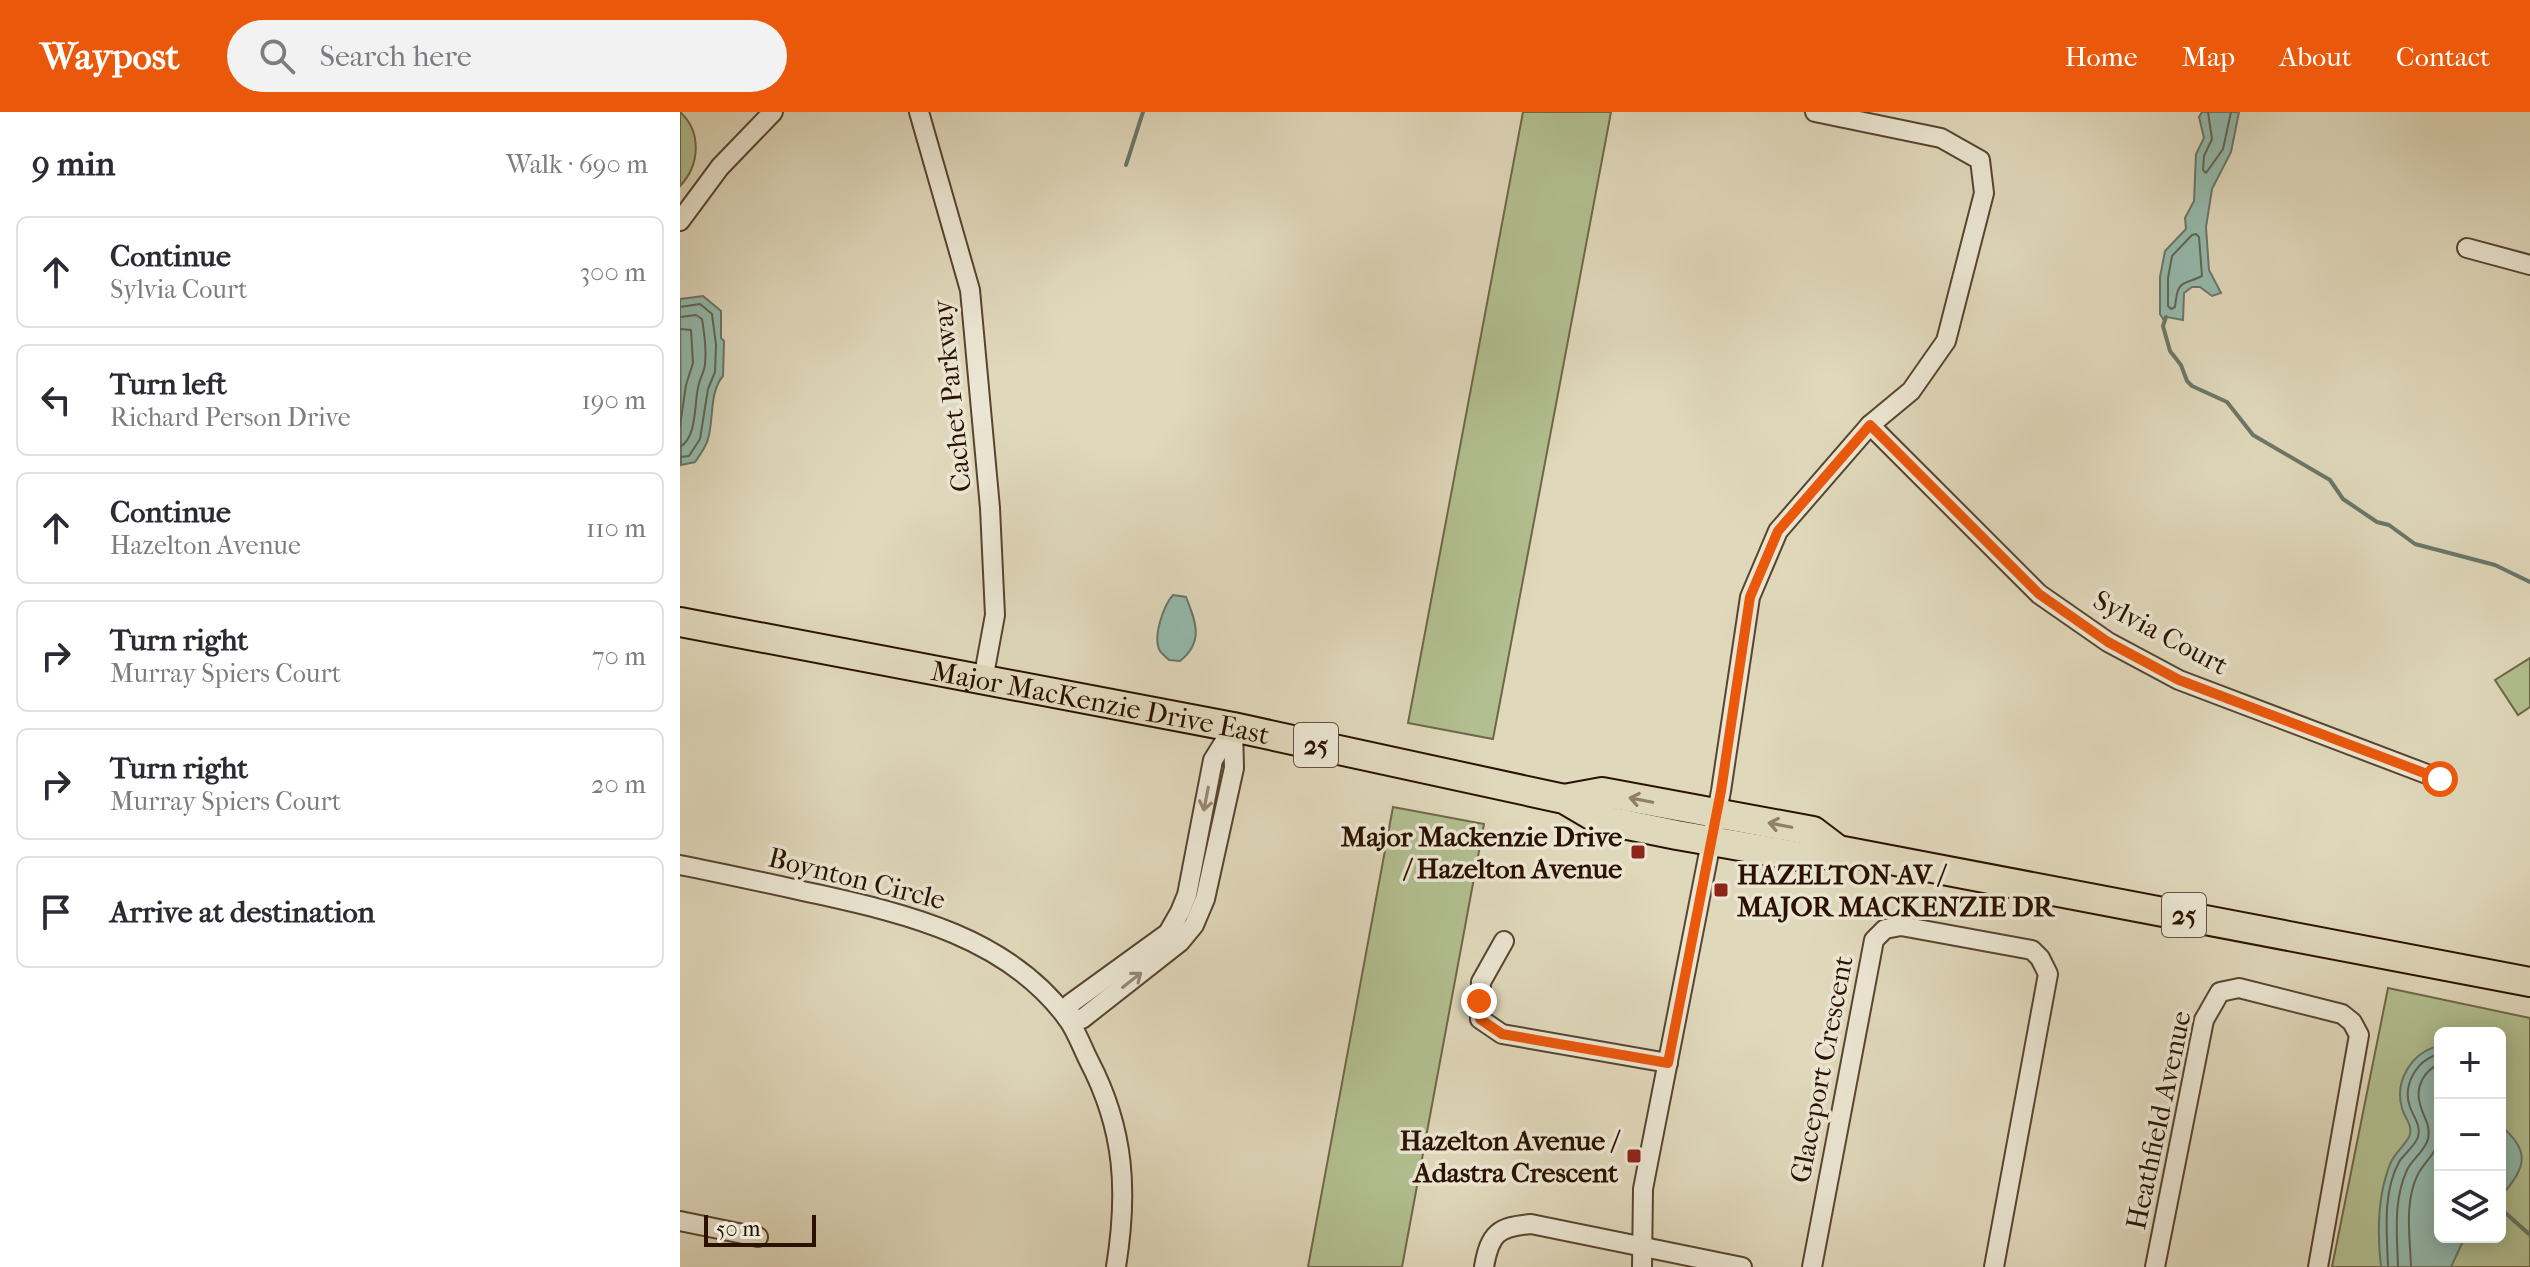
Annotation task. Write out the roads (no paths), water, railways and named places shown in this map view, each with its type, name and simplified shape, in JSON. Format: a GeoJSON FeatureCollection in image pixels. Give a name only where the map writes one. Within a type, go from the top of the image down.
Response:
{"type":"FeatureCollection","features":[{"type":"Feature","properties":{"kind":"main road","name":"Major MacKenzie Drive East"},"geometry":{"type":"LineString","coordinates":[[680,622],[1233,727],[1564,799],[1598,819],[1711,841],[1809,858],[1838,850],[2530,982]]}},
{"type":"Feature","properties":{"kind":"main road","name":"Major MacKenzie Drive East"},"geometry":{"type":"LineString","coordinates":[[1564,799],[1602,792],[1717,813],[1813,831],[1838,850]]}},
{"type":"Feature","properties":{"kind":"street"},"geometry":{"type":"LineString","coordinates":[[680,221],[720,167],[773,112]]}},
{"type":"Feature","properties":{"kind":"street","name":"Cachet Parkway"},"geometry":{"type":"LineString","coordinates":[[919,112],[970,290],[990,508],[995,615],[983,680]]}},
{"type":"Feature","properties":{"kind":"street"},"geometry":{"type":"LineString","coordinates":[[1642,1267],[1643,1189],[1717,813],[1750,597],[1778,531],[1870,425],[1911,391],[1946,341],[1984,193],[1980,160],[1941,138],[1815,112]]}},
{"type":"Feature","properties":{"kind":"street"},"geometry":{"type":"LineString","coordinates":[[2467,248],[2530,265]]}},
{"type":"Feature","properties":{"kind":"street","name":"Sylvia Court"},"geometry":{"type":"LineString","coordinates":[[1870,425],[2039,594],[2108,642],[2179,680],[2440,779]]}},
{"type":"Feature","properties":{"kind":"street"},"geometry":{"type":"LineString","coordinates":[[1067,1018],[1082,1019],[1180,942],[1194,925],[1196,897],[1235,764],[1233,727]]}},
{"type":"Feature","properties":{"kind":"street","name":"Boynton Circle"},"geometry":{"type":"LineString","coordinates":[[680,865],[895,911],[954,931],[1028,977],[1067,1018],[1104,1089],[1120,1142],[1123,1181],[1123,1212],[1116,1267]]}},
{"type":"Feature","properties":{"kind":"street","name":"Glaceport Crescent"},"geometry":{"type":"LineString","coordinates":[[1812,1267],[1874,940],[1885,929],[1901,926],[2032,950],[2048,974],[1994,1267]]}},
{"type":"Feature","properties":{"kind":"street"},"geometry":{"type":"LineString","coordinates":[[1504,941],[1481,982],[1480,1019],[1490,1027],[1502,1034],[1668,1063]]}},
{"type":"Feature","properties":{"kind":"street","name":"Heathfield Avenue"},"geometry":{"type":"LineString","coordinates":[[2155,1267],[2204,1020],[2220,992],[2239,988],[2342,1014],[2352,1022],[2359,1035],[2318,1267]]}},
{"type":"Feature","properties":{"kind":"street"},"geometry":{"type":"LineString","coordinates":[[680,1221],[758,1237]]}},
{"type":"Feature","properties":{"kind":"street"},"geometry":{"type":"LineString","coordinates":[[1484,1267],[1492,1239],[1502,1228],[1531,1224],[1742,1267]]}},
{"type":"Feature","properties":{"kind":"water"},"geometry":{"type":"Polygon","coordinates":[[[2202,112],[2239,112],[2231,152],[2212,189],[2206,227],[2209,270],[2221,293],[2212,296],[2200,287],[2192,287],[2184,293],[2183,320],[2163,319],[2160,314],[2160,277],[2165,251],[2186,229],[2185,218],[2194,201],[2196,154],[2204,138],[2199,117],[2202,112]]]}},
{"type":"Feature","properties":{"kind":"water"},"geometry":{"type":"Polygon","coordinates":[[[703,296],[721,311],[723,376],[712,406],[706,445],[695,462],[681,465],[680,299],[703,296]]]}},
{"type":"Feature","properties":{"kind":"water"},"geometry":{"type":"Polygon","coordinates":[[[1173,595],[1186,597],[1196,631],[1188,654],[1180,661],[1169,660],[1160,652],[1157,638],[1160,622],[1173,595]]]}},
{"type":"Feature","properties":{"kind":"water"},"geometry":{"type":"Polygon","coordinates":[[[2434,1048],[2434,1243],[2462,1243],[2451,1267],[2381,1267],[2379,1227],[2383,1187],[2391,1162],[2410,1133],[2400,1098],[2403,1078],[2413,1061],[2434,1048]]]}},
{"type":"Feature","properties":{"kind":"water"},"geometry":{"type":"Polygon","coordinates":[[[2506,1130],[2517,1143],[2522,1159],[2516,1177],[2506,1190],[2506,1130]]]}},
{"type":"Feature","properties":{"kind":"waterway"},"geometry":{"type":"LineString","coordinates":[[1126,165],[1143,112]]}},
{"type":"Feature","properties":{"kind":"waterway"},"geometry":{"type":"LineString","coordinates":[[2166,317],[2163,326],[2170,351],[2181,365],[2187,381],[2227,402],[2253,435],[2330,480],[2343,499],[2415,544],[2495,565],[2530,582]]}},
{"type":"Feature","properties":{"kind":"waterway"},"geometry":{"type":"LineString","coordinates":[[2506,1213],[2530,1235]]}},
{"type":"Feature","properties":{"kind":"place","name":"Major Mackenzie Drive / Hazelton Avenue"},"geometry":{"type":"Point","coordinates":[1638,852]}},
{"type":"Feature","properties":{"kind":"place","name":"HAZELTON AV / MAJOR MACKENZIE DR"},"geometry":{"type":"Point","coordinates":[1721,890]}},
{"type":"Feature","properties":{"kind":"place","name":"Hazelton Avenue / Adastra Crescent"},"geometry":{"type":"Point","coordinates":[1634,1156]}}]}
